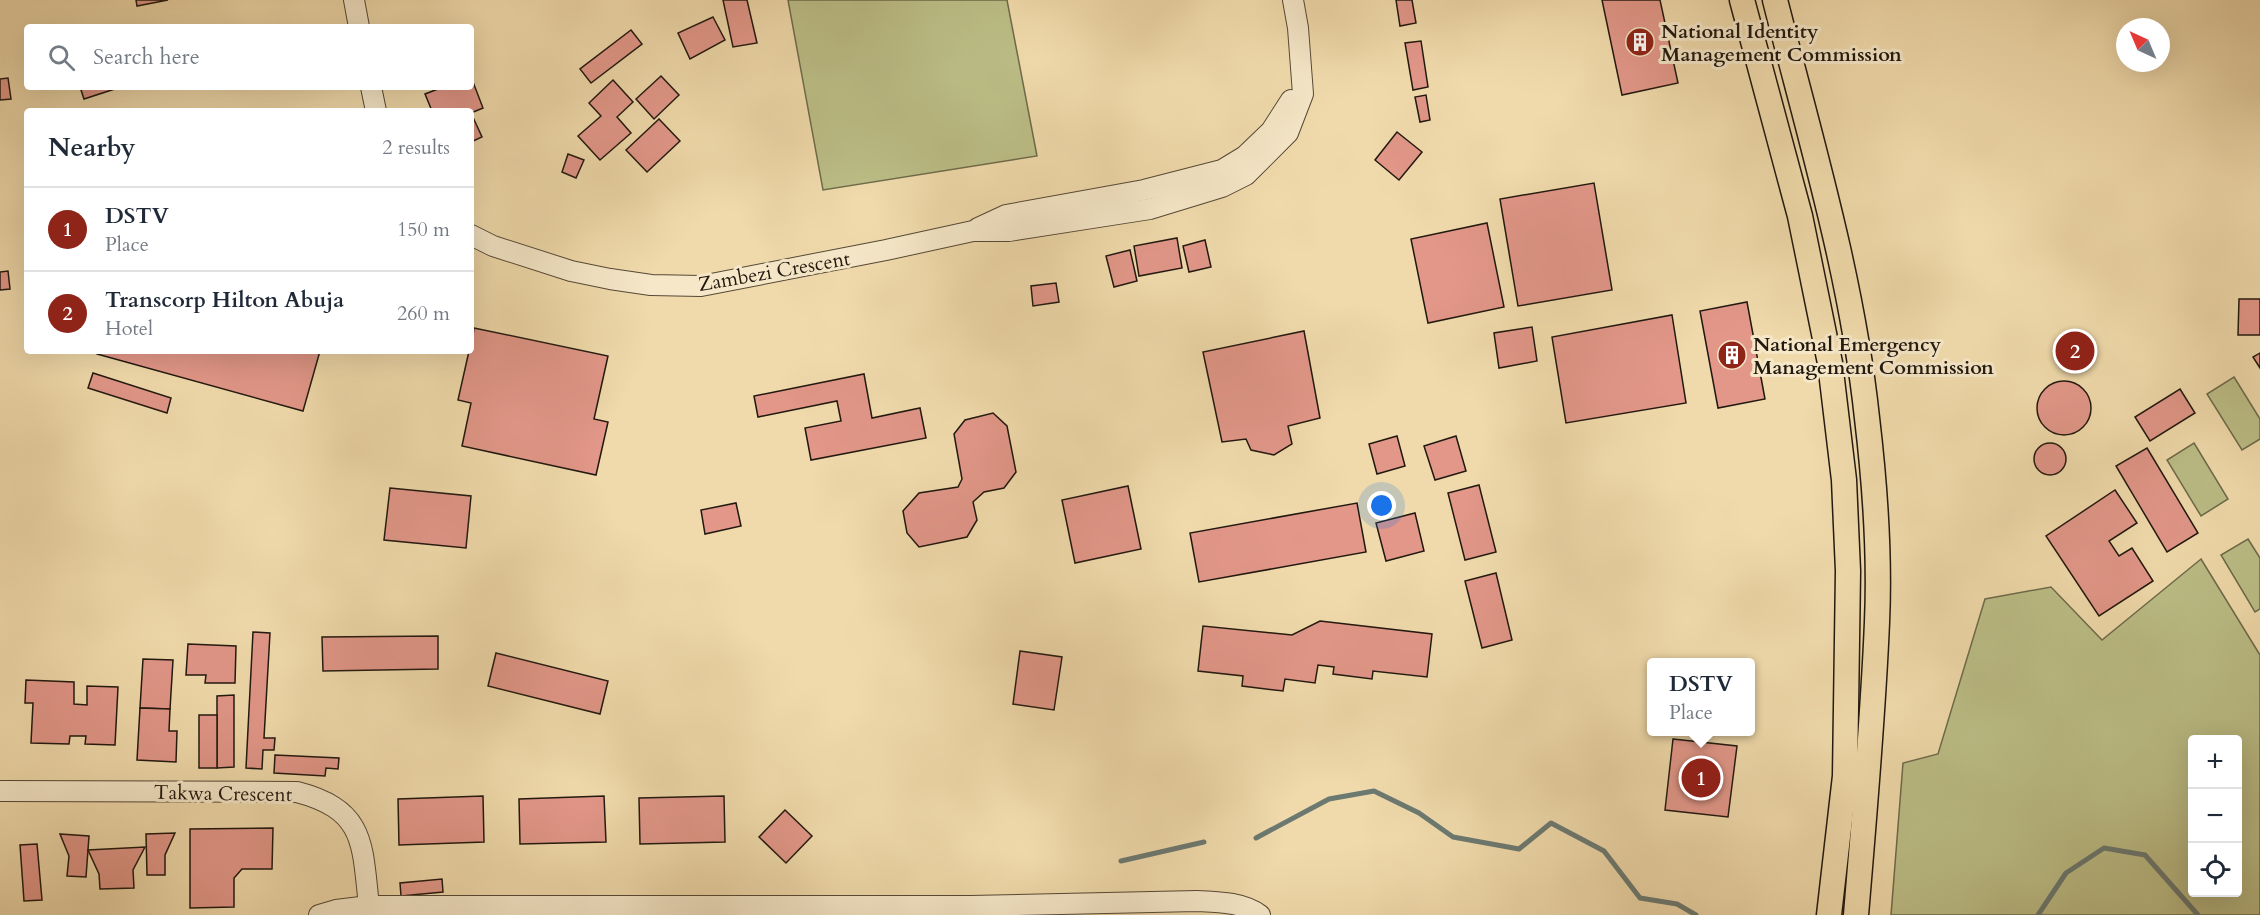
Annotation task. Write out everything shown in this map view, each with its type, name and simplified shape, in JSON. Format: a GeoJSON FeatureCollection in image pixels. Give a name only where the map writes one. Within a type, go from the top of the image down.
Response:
{"type":"FeatureCollection","features":[{"type":"Feature","properties":{"kind":"main road"},"geometry":{"type":"LineString","coordinates":[[1742,0],[1800,216],[1830,363],[1844,480],[1848,570],[1845,776],[1829,915]]}},
{"type":"Feature","properties":{"kind":"main road"},"geometry":{"type":"LineString","coordinates":[[1775,0],[1845,284],[1860,361],[1868,419],[1877,564],[1877,622],[1856,915]]}},
{"type":"Feature","properties":{"kind":"street"},"geometry":{"type":"LineString","coordinates":[[354,0],[358,24]]}},
{"type":"Feature","properties":{"kind":"street","name":"Zambezi Crescent"},"geometry":{"type":"LineString","coordinates":[[474,236],[493,246],[570,271],[651,285],[701,286],[973,231],[1009,231],[1150,209],[1222,187],[1246,175],[1288,133],[1303,94],[1293,0]]}},
{"type":"Feature","properties":{"kind":"street"},"geometry":{"type":"LineString","coordinates":[[372,90],[375,108]]}},
{"type":"Feature","properties":{"kind":"street","name":"Takwa Crescent"},"geometry":{"type":"LineString","coordinates":[[0,791],[297,792],[320,798],[338,809],[354,827],[363,847],[369,906]]}},
{"type":"Feature","properties":{"kind":"street"},"geometry":{"type":"LineString","coordinates":[[320,915],[336,910],[369,906],[1006,910],[1229,903],[1255,911],[1260,915]]}},
{"type":"Feature","properties":{"kind":"green space"},"geometry":{"type":"Polygon","coordinates":[[[788,0],[1007,0],[1037,156],[823,190],[788,0]]]}},
{"type":"Feature","properties":{"kind":"green space"},"geometry":{"type":"Polygon","coordinates":[[[2234,377],[2260,419],[2260,439],[2242,450],[2207,394],[2234,377]]]}},
{"type":"Feature","properties":{"kind":"green space"},"geometry":{"type":"Polygon","coordinates":[[[2194,443],[2228,499],[2201,516],[2167,460],[2194,443]]]}},
{"type":"Feature","properties":{"kind":"green space"},"geometry":{"type":"Polygon","coordinates":[[[2248,539],[2260,558],[2260,609],[2255,612],[2221,555],[2248,539]]]}},
{"type":"Feature","properties":{"kind":"green space"},"geometry":{"type":"Polygon","coordinates":[[[2201,559],[2260,655],[2260,915],[1891,915],[1903,763],[1938,754],[1985,599],[2051,587],[2102,640],[2201,559]]]}},
{"type":"Feature","properties":{"kind":"building"},"geometry":{"type":"Polygon","coordinates":[[[136,0],[168,0],[137,6],[136,0]]]}},
{"type":"Feature","properties":{"kind":"building"},"geometry":{"type":"Polygon","coordinates":[[[723,0],[747,0],[757,43],[733,47],[723,0]]]}},
{"type":"Feature","properties":{"kind":"building"},"geometry":{"type":"Polygon","coordinates":[[[1396,0],[1412,0],[1416,23],[1400,26],[1396,0]]]}},
{"type":"Feature","properties":{"kind":"building","name":"National Identity Management Commission"},"geometry":{"type":"Polygon","coordinates":[[[1602,0],[1660,0],[1678,83],[1622,95],[1602,0]]]}},
{"type":"Feature","properties":{"kind":"building"},"geometry":{"type":"Polygon","coordinates":[[[713,17],[725,40],[690,59],[678,33],[713,17]]]}},
{"type":"Feature","properties":{"kind":"building"},"geometry":{"type":"Polygon","coordinates":[[[631,30],[642,44],[591,83],[580,69],[631,30]]]}},
{"type":"Feature","properties":{"kind":"building"},"geometry":{"type":"Polygon","coordinates":[[[1421,41],[1428,87],[1413,90],[1405,43],[1421,41]]]}},
{"type":"Feature","properties":{"kind":"building"},"geometry":{"type":"Polygon","coordinates":[[[661,76],[679,95],[654,119],[636,99],[661,76]]]}},
{"type":"Feature","properties":{"kind":"building"},"geometry":{"type":"Polygon","coordinates":[[[8,78],[11,99],[0,100],[0,79],[8,78]]]}},
{"type":"Feature","properties":{"kind":"building"},"geometry":{"type":"Polygon","coordinates":[[[613,80],[633,102],[617,117],[631,133],[600,160],[578,136],[601,116],[589,103],[613,80]]]}},
{"type":"Feature","properties":{"kind":"building"},"geometry":{"type":"Polygon","coordinates":[[[474,85],[483,108],[474,112],[474,108],[431,108],[425,94],[435,90],[474,90],[474,85]]]}},
{"type":"Feature","properties":{"kind":"building"},"geometry":{"type":"Polygon","coordinates":[[[81,90],[112,90],[84,99],[81,90]]]}},
{"type":"Feature","properties":{"kind":"building"},"geometry":{"type":"Polygon","coordinates":[[[1426,95],[1430,120],[1420,122],[1415,97],[1426,95]]]}},
{"type":"Feature","properties":{"kind":"building"},"geometry":{"type":"Polygon","coordinates":[[[659,119],[680,141],[647,172],[626,150],[659,119]]]}},
{"type":"Feature","properties":{"kind":"building"},"geometry":{"type":"Polygon","coordinates":[[[474,120],[482,137],[474,141],[474,120]]]}},
{"type":"Feature","properties":{"kind":"building"},"geometry":{"type":"Polygon","coordinates":[[[1397,132],[1422,152],[1399,180],[1375,160],[1397,132]]]}},
{"type":"Feature","properties":{"kind":"building"},"geometry":{"type":"Polygon","coordinates":[[[568,154],[584,160],[576,178],[562,172],[568,154]]]}},
{"type":"Feature","properties":{"kind":"building"},"geometry":{"type":"Polygon","coordinates":[[[1594,183],[1612,290],[1518,306],[1500,199],[1594,183]]]}},
{"type":"Feature","properties":{"kind":"building"},"geometry":{"type":"Polygon","coordinates":[[[1487,223],[1504,307],[1428,323],[1411,239],[1487,223]]]}},
{"type":"Feature","properties":{"kind":"building"},"geometry":{"type":"Polygon","coordinates":[[[1177,238],[1182,268],[1139,276],[1134,246],[1177,238]]]}},
{"type":"Feature","properties":{"kind":"building"},"geometry":{"type":"Polygon","coordinates":[[[1205,240],[1211,267],[1189,272],[1183,246],[1205,240]]]}},
{"type":"Feature","properties":{"kind":"building"},"geometry":{"type":"Polygon","coordinates":[[[1130,250],[1137,281],[1114,287],[1106,256],[1130,250]]]}},
{"type":"Feature","properties":{"kind":"building"},"geometry":{"type":"Polygon","coordinates":[[[8,271],[10,289],[0,290],[0,272],[8,271]]]}},
{"type":"Feature","properties":{"kind":"building"},"geometry":{"type":"Polygon","coordinates":[[[1056,283],[1059,302],[1033,306],[1031,286],[1056,283]]]}},
{"type":"Feature","properties":{"kind":"building"},"geometry":{"type":"Polygon","coordinates":[[[2239,299],[2260,299],[2260,335],[2238,335],[2239,299]]]}},
{"type":"Feature","properties":{"kind":"building","name":"National Emergency Management Commission"},"geometry":{"type":"Polygon","coordinates":[[[1747,302],[1765,399],[1718,408],[1700,311],[1747,302]]]}},
{"type":"Feature","properties":{"kind":"building"},"geometry":{"type":"Polygon","coordinates":[[[1672,315],[1686,403],[1566,423],[1552,337],[1672,315]]]}},
{"type":"Feature","properties":{"kind":"building"},"geometry":{"type":"Polygon","coordinates":[[[1532,327],[1537,361],[1499,368],[1494,333],[1532,327]]]}},
{"type":"Feature","properties":{"kind":"building"},"geometry":{"type":"Polygon","coordinates":[[[474,328],[608,356],[594,419],[608,422],[596,475],[462,446],[471,403],[458,400],[468,354],[474,354],[474,328]]]}},
{"type":"Feature","properties":{"kind":"building"},"geometry":{"type":"Polygon","coordinates":[[[1304,331],[1320,418],[1288,426],[1292,444],[1274,455],[1251,450],[1246,439],[1222,442],[1203,352],[1304,331]]]}},
{"type":"Feature","properties":{"kind":"building"},"geometry":{"type":"Polygon","coordinates":[[[2260,353],[2260,368],[2253,357],[2260,353]]]}},
{"type":"Feature","properties":{"kind":"building"},"geometry":{"type":"Polygon","coordinates":[[[97,354],[319,354],[303,411],[97,354]]]}},
{"type":"Feature","properties":{"kind":"building"},"geometry":{"type":"Polygon","coordinates":[[[93,373],[171,398],[167,413],[88,388],[93,373]]]}},
{"type":"Feature","properties":{"kind":"building"},"geometry":{"type":"Polygon","coordinates":[[[864,374],[872,418],[920,408],[926,438],[811,460],[805,428],[841,421],[837,401],[758,417],[754,396],[864,374]]]}},
{"type":"Feature","properties":{"kind":"building"},"geometry":{"type":"Polygon","coordinates":[[[2059,381],[2069,381],[2079,385],[2087,393],[2091,408],[2087,423],[2079,431],[2069,435],[2059,435],[2049,431],[2041,423],[2037,413],[2037,403],[2041,393],[2049,385],[2059,381]]]}},
{"type":"Feature","properties":{"kind":"building"},"geometry":{"type":"Polygon","coordinates":[[[2180,389],[2195,413],[2150,441],[2135,417],[2180,389]]]}},
{"type":"Feature","properties":{"kind":"building"},"geometry":{"type":"Polygon","coordinates":[[[993,413],[1007,426],[1016,472],[1004,488],[984,492],[973,502],[977,520],[967,537],[919,547],[907,533],[903,511],[919,493],[958,487],[962,479],[954,434],[965,420],[993,413]]]}},
{"type":"Feature","properties":{"kind":"building"},"geometry":{"type":"Polygon","coordinates":[[[1397,436],[1405,466],[1377,474],[1369,444],[1397,436]]]}},
{"type":"Feature","properties":{"kind":"building"},"geometry":{"type":"Polygon","coordinates":[[[1456,436],[1466,471],[1435,480],[1424,446],[1456,436]]]}},
{"type":"Feature","properties":{"kind":"building"},"geometry":{"type":"Polygon","coordinates":[[[2050,443],[2061,448],[2066,459],[2061,470],[2050,475],[2039,470],[2034,459],[2039,448],[2050,443]]]}},
{"type":"Feature","properties":{"kind":"building"},"geometry":{"type":"Polygon","coordinates":[[[2147,448],[2198,533],[2167,552],[2116,466],[2147,448]]]}},
{"type":"Feature","properties":{"kind":"building"},"geometry":{"type":"Polygon","coordinates":[[[1479,485],[1496,552],[1465,560],[1448,493],[1479,485]]]}},
{"type":"Feature","properties":{"kind":"building"},"geometry":{"type":"Polygon","coordinates":[[[1128,486],[1141,549],[1075,563],[1062,500],[1128,486]]]}},
{"type":"Feature","properties":{"kind":"building"},"geometry":{"type":"Polygon","coordinates":[[[390,488],[471,496],[466,548],[384,540],[390,488]]]}},
{"type":"Feature","properties":{"kind":"building"},"geometry":{"type":"Polygon","coordinates":[[[2115,490],[2137,523],[2109,541],[2119,556],[2132,548],[2153,581],[2099,616],[2046,536],[2115,490]]]}},
{"type":"Feature","properties":{"kind":"building"},"geometry":{"type":"Polygon","coordinates":[[[736,503],[741,526],[705,534],[701,510],[736,503]]]}},
{"type":"Feature","properties":{"kind":"building"},"geometry":{"type":"Polygon","coordinates":[[[1357,503],[1366,552],[1199,582],[1190,533],[1357,503]]]}},
{"type":"Feature","properties":{"kind":"building"},"geometry":{"type":"Polygon","coordinates":[[[1415,513],[1424,551],[1386,561],[1376,523],[1415,513]]]}},
{"type":"Feature","properties":{"kind":"building"},"geometry":{"type":"Polygon","coordinates":[[[1496,573],[1512,640],[1482,648],[1465,581],[1496,573]]]}},
{"type":"Feature","properties":{"kind":"building"},"geometry":{"type":"Polygon","coordinates":[[[1320,621],[1432,634],[1427,677],[1373,671],[1372,679],[1333,674],[1334,667],[1318,665],[1315,683],[1285,679],[1283,691],[1242,686],[1243,676],[1198,671],[1203,626],[1292,635],[1320,621]]]}},
{"type":"Feature","properties":{"kind":"building"},"geometry":{"type":"Polygon","coordinates":[[[253,632],[270,633],[264,738],[275,738],[274,750],[263,750],[262,769],[246,768],[253,632]]]}},
{"type":"Feature","properties":{"kind":"building"},"geometry":{"type":"Polygon","coordinates":[[[438,636],[438,669],[323,671],[322,637],[438,636]]]}},
{"type":"Feature","properties":{"kind":"building"},"geometry":{"type":"Polygon","coordinates":[[[188,644],[236,646],[235,683],[205,683],[206,675],[186,675],[188,644]]]}},
{"type":"Feature","properties":{"kind":"building"},"geometry":{"type":"Polygon","coordinates":[[[1020,651],[1062,657],[1054,710],[1013,704],[1020,651]]]}},
{"type":"Feature","properties":{"kind":"building"},"geometry":{"type":"Polygon","coordinates":[[[496,653],[608,681],[600,714],[488,686],[496,653]]]}},
{"type":"Feature","properties":{"kind":"building"},"geometry":{"type":"Polygon","coordinates":[[[143,659],[173,660],[170,709],[140,708],[143,659]]]}},
{"type":"Feature","properties":{"kind":"building"},"geometry":{"type":"Polygon","coordinates":[[[26,680],[74,682],[74,704],[87,705],[87,686],[118,687],[115,745],[85,744],[86,736],[70,736],[69,744],[31,743],[33,703],[25,703],[26,680]]]}},
{"type":"Feature","properties":{"kind":"building"},"geometry":{"type":"Polygon","coordinates":[[[234,695],[234,767],[217,768],[217,696],[234,695]]]}},
{"type":"Feature","properties":{"kind":"building"},"geometry":{"type":"Polygon","coordinates":[[[140,708],[170,709],[169,731],[177,731],[176,762],[137,760],[140,708]]]}},
{"type":"Feature","properties":{"kind":"building"},"geometry":{"type":"Polygon","coordinates":[[[199,715],[217,715],[217,768],[199,768],[199,715]]]}},
{"type":"Feature","properties":{"kind":"building"},"geometry":{"type":"Polygon","coordinates":[[[1673,739],[1737,746],[1728,817],[1665,810],[1673,739]]]}},
{"type":"Feature","properties":{"kind":"building"},"geometry":{"type":"Polygon","coordinates":[[[275,755],[339,758],[338,769],[326,768],[325,776],[274,773],[275,755]]]}},
{"type":"Feature","properties":{"kind":"building"},"geometry":{"type":"Polygon","coordinates":[[[483,796],[484,842],[399,845],[398,799],[483,796]]]}},
{"type":"Feature","properties":{"kind":"building"},"geometry":{"type":"Polygon","coordinates":[[[604,796],[606,842],[520,844],[519,799],[604,796]]]}},
{"type":"Feature","properties":{"kind":"building"},"geometry":{"type":"Polygon","coordinates":[[[724,796],[725,842],[640,844],[639,798],[724,796]]]}},
{"type":"Feature","properties":{"kind":"building"},"geometry":{"type":"Polygon","coordinates":[[[785,810],[812,836],[786,863],[759,837],[785,810]]]}},
{"type":"Feature","properties":{"kind":"building"},"geometry":{"type":"Polygon","coordinates":[[[273,828],[272,869],[242,869],[234,878],[234,907],[190,908],[190,829],[273,828]]]}},
{"type":"Feature","properties":{"kind":"building"},"geometry":{"type":"Polygon","coordinates":[[[175,833],[165,855],[165,875],[147,875],[146,834],[175,833]]]}},
{"type":"Feature","properties":{"kind":"building"},"geometry":{"type":"Polygon","coordinates":[[[60,834],[89,836],[86,877],[67,876],[69,856],[60,834]]]}},
{"type":"Feature","properties":{"kind":"building"},"geometry":{"type":"Polygon","coordinates":[[[37,844],[42,900],[24,901],[20,845],[37,844]]]}},
{"type":"Feature","properties":{"kind":"building"},"geometry":{"type":"Polygon","coordinates":[[[145,847],[133,870],[134,888],[100,889],[99,874],[88,850],[145,847]]]}},
{"type":"Feature","properties":{"kind":"building"},"geometry":{"type":"Polygon","coordinates":[[[442,879],[443,892],[401,896],[400,883],[442,879]]]}},
{"type":"Feature","properties":{"kind":"waterway"},"geometry":{"type":"LineString","coordinates":[[1256,838],[1329,799],[1374,791],[1419,813],[1453,837],[1519,849],[1551,823],[1604,851],[1640,898],[1677,904],[1696,915]]}},
{"type":"Feature","properties":{"kind":"waterway"},"geometry":{"type":"LineString","coordinates":[[1121,861],[1204,842]]}},
{"type":"Feature","properties":{"kind":"waterway"},"geometry":{"type":"LineString","coordinates":[[2038,915],[2066,873],[2104,848],[2145,855],[2198,915]]}},
{"type":"Feature","properties":{"kind":"place","name":"National Identity Management Commission"},"geometry":{"type":"Point","coordinates":[1640,42]}},
{"type":"Feature","properties":{"kind":"place","name":"Transcorp Hilton Abuja"},"geometry":{"type":"Point","coordinates":[2075,351]}},
{"type":"Feature","properties":{"kind":"place","name":"National Emergency Management Commission"},"geometry":{"type":"Point","coordinates":[1732,355]}},
{"type":"Feature","properties":{"kind":"place","name":"DSTV"},"geometry":{"type":"Point","coordinates":[1701,778]}}]}
